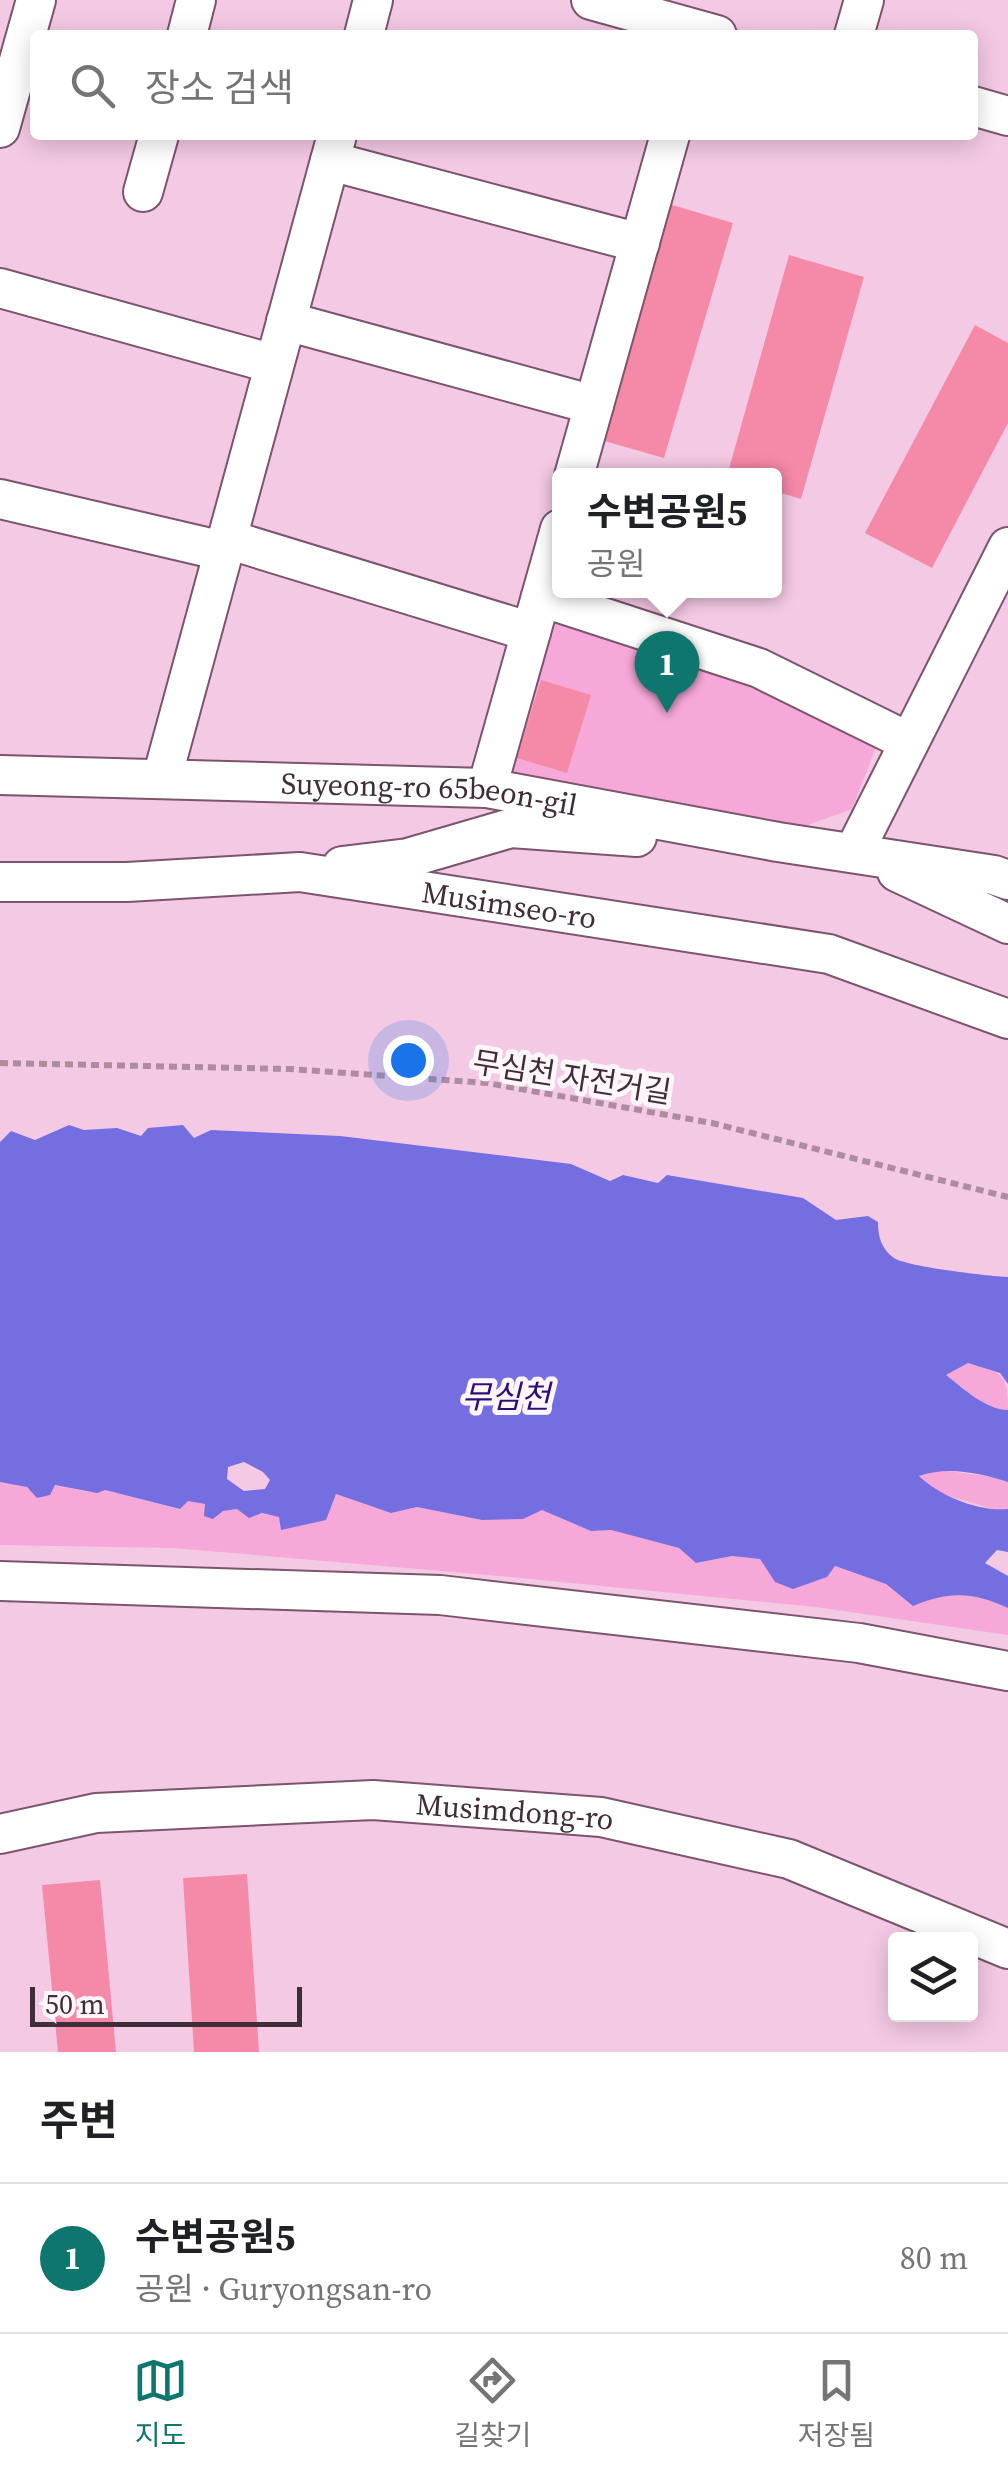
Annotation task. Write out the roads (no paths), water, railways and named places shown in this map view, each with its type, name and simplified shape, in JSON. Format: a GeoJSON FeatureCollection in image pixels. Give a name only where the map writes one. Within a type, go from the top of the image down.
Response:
{"type":"FeatureCollection","features":[{"type":"Feature","properties":{"kind":"street"},"geometry":{"type":"LineString","coordinates":[[0,128],[36,0]]}},
{"type":"Feature","properties":{"kind":"street"},"geometry":{"type":"LineString","coordinates":[[187,30],[196,0]]}},
{"type":"Feature","properties":{"kind":"street"},"geometry":{"type":"LineString","coordinates":[[365,30],[373,0]]}},
{"type":"Feature","properties":{"kind":"street"},"geometry":{"type":"LineString","coordinates":[[591,0],[705,25]]}},
{"type":"Feature","properties":{"kind":"street"},"geometry":{"type":"LineString","coordinates":[[855,30],[864,0]]}},
{"type":"Feature","properties":{"kind":"street"},"geometry":{"type":"LineString","coordinates":[[143,192],[158,140]]}},
{"type":"Feature","properties":{"kind":"street"},"geometry":{"type":"LineString","coordinates":[[576,468],[669,140]]}},
{"type":"Feature","properties":{"kind":"street"},"geometry":{"type":"LineString","coordinates":[[162,778],[333,148],[497,205],[640,243]]}},
{"type":"Feature","properties":{"kind":"street"},"geometry":{"type":"LineString","coordinates":[[0,288],[274,364]]}},
{"type":"Feature","properties":{"kind":"street"},"geometry":{"type":"LineString","coordinates":[[286,321],[594,405]]}},
{"type":"Feature","properties":{"kind":"street"},"geometry":{"type":"LineString","coordinates":[[0,500],[225,545],[759,668],[909,742]]}},
{"type":"Feature","properties":{"kind":"street"},"geometry":{"type":"LineString","coordinates":[[854,852],[1008,546]]}},
{"type":"Feature","properties":{"kind":"street"},"geometry":{"type":"LineString","coordinates":[[488,788],[552,557]]}},
{"type":"Feature","properties":{"kind":"street","name":"Suyeong-ro 65beon-gil"},"geometry":{"type":"LineString","coordinates":[[0,774],[488,788],[778,842],[854,852]]}},
{"type":"Feature","properties":{"kind":"street"},"geometry":{"type":"LineString","coordinates":[[300,872],[408,858],[511,828],[854,852],[994,874],[1008,880]]}},
{"type":"Feature","properties":{"kind":"street"},"geometry":{"type":"LineString","coordinates":[[854,852],[1008,924]]}},
{"type":"Feature","properties":{"kind":"street","name":"Musimseo-ro"},"geometry":{"type":"LineString","coordinates":[[0,882],[127,882],[300,872],[829,954],[1008,1018]]}},
{"type":"Feature","properties":{"kind":"street"},"geometry":{"type":"LineString","coordinates":[[0,1581],[440,1595],[859,1643],[1008,1671]]}},
{"type":"Feature","properties":{"kind":"street","name":"Musimdong-ro"},"geometry":{"type":"LineString","coordinates":[[0,1834],[96,1813],[373,1800],[601,1817],[789,1860],[1008,1949]]}},
{"type":"Feature","properties":{"kind":"water","name":"무심천"},"geometry":{"type":"Polygon","coordinates":[[[69,1125],[84,1130],[117,1128],[141,1136],[148,1128],[183,1125],[194,1138],[211,1130],[340,1136],[571,1164],[610,1181],[623,1175],[658,1183],[667,1175],[803,1198],[836,1220],[868,1216],[878,1222],[881,1242],[894,1258],[931,1268],[1008,1277],[1008,1384],[1000,1373],[968,1363],[946,1375],[983,1402],[1008,1410],[1008,1482],[964,1472],[941,1471],[919,1476],[960,1501],[1008,1509],[1008,1552],[997,1550],[985,1563],[1008,1576],[1008,1608],[961,1595],[913,1606],[886,1584],[835,1566],[827,1577],[793,1589],[775,1582],[760,1559],[732,1556],[696,1563],[679,1548],[611,1530],[591,1531],[542,1510],[523,1519],[482,1520],[417,1507],[391,1513],[336,1494],[326,1520],[281,1530],[279,1517],[262,1513],[249,1518],[237,1509],[223,1511],[213,1519],[204,1516],[205,1504],[188,1501],[180,1509],[105,1490],[97,1493],[55,1485],[50,1495],[37,1498],[27,1487],[0,1482],[0,1142],[11,1131],[35,1140],[69,1125]],[[244,1462],[228,1467],[227,1479],[244,1491],[265,1489],[270,1480],[244,1462]]]}},
{"type":"Feature","properties":{"kind":"place","name":"수변공원5"},"geometry":{"type":"Point","coordinates":[667,713]}}]}
